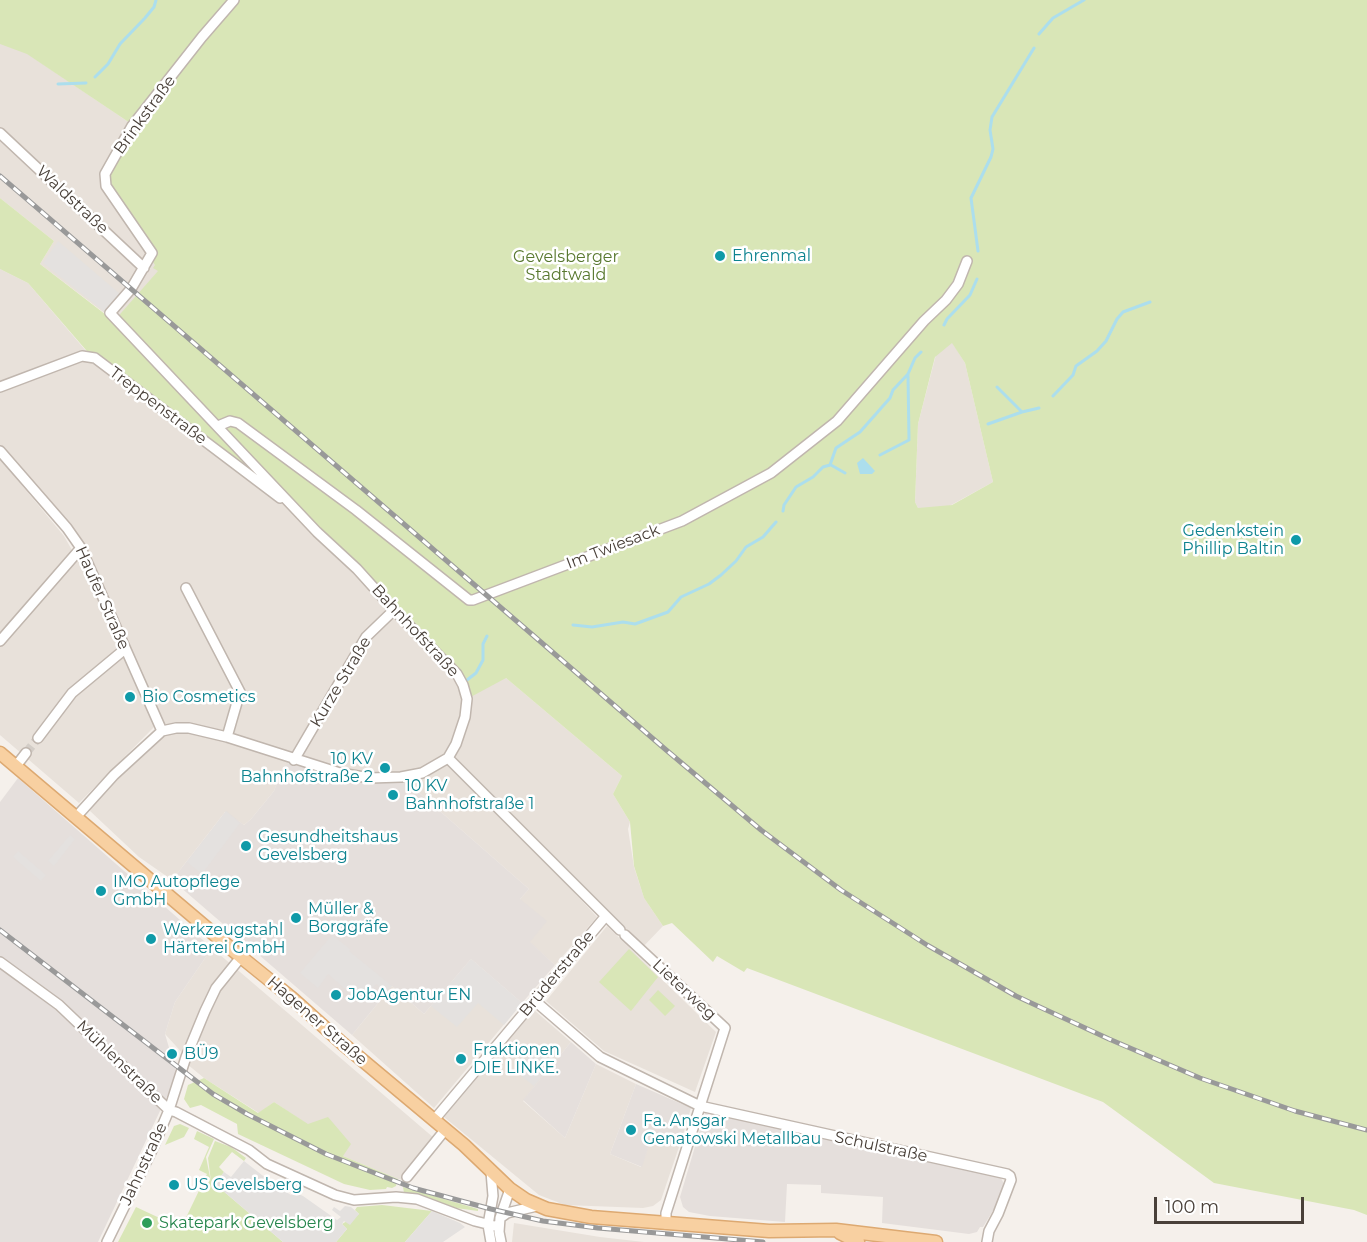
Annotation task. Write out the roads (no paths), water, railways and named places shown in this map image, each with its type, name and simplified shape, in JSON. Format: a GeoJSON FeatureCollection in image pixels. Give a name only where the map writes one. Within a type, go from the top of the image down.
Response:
{"type":"FeatureCollection","features":[{"type":"Feature","properties":{"kind":"main road","name":"Hagener Straße"},"geometry":{"type":"LineString","coordinates":[[0,753],[293,999],[434,1120],[510,1189],[537,1206],[591,1217],[666,1224],[769,1231],[836,1230],[886,1240],[936,1242]]}},
{"type":"Feature","properties":{"kind":"main road"},"geometry":{"type":"LineString","coordinates":[[836,1230],[858,1242]]}},
{"type":"Feature","properties":{"kind":"street","name":"Brinkstraße"},"geometry":{"type":"LineString","coordinates":[[144,268],[152,253],[106,186],[105,174],[132,126],[234,0]]}},
{"type":"Feature","properties":{"kind":"street","name":"Waldstraße"},"geometry":{"type":"LineString","coordinates":[[0,133],[144,268]]}},
{"type":"Feature","properties":{"kind":"street","name":"Im Twiesack"},"geometry":{"type":"LineString","coordinates":[[218,426],[230,421],[238,423],[356,510],[469,600],[472,600],[682,521],[771,473],[837,422],[924,321],[946,300],[958,285],[967,261]]}},
{"type":"Feature","properties":{"kind":"street","name":"Bahnhofstraße"},"geometry":{"type":"LineString","coordinates":[[144,268],[131,289],[110,313],[457,674],[464,685],[467,699],[465,717],[456,744],[448,758]]}},
{"type":"Feature","properties":{"kind":"street","name":"Treppenstraße"},"geometry":{"type":"LineString","coordinates":[[0,387],[82,356],[95,358],[301,514]]}},
{"type":"Feature","properties":{"kind":"street","name":"Haufer Straße"},"geometry":{"type":"LineString","coordinates":[[0,451],[67,528],[81,548],[162,731]]}},
{"type":"Feature","properties":{"kind":"street"},"geometry":{"type":"LineString","coordinates":[[0,641],[81,548]]}},
{"type":"Feature","properties":{"kind":"street"},"geometry":{"type":"LineString","coordinates":[[186,588],[240,692],[227,737]]}},
{"type":"Feature","properties":{"kind":"street","name":"Kurze Straße"},"geometry":{"type":"LineString","coordinates":[[294,760],[366,637],[393,610]]}},
{"type":"Feature","properties":{"kind":"street"},"geometry":{"type":"LineString","coordinates":[[38,738],[72,693],[125,649]]}},
{"type":"Feature","properties":{"kind":"street"},"geometry":{"type":"LineString","coordinates":[[76,817],[114,775],[162,731],[176,728],[189,728],[227,737],[294,760],[370,778],[401,777],[422,773],[448,758]]}},
{"type":"Feature","properties":{"kind":"street"},"geometry":{"type":"LineString","coordinates":[[16,766],[26,753]]}},
{"type":"Feature","properties":{"kind":"street","name":"Brüderstraße"},"geometry":{"type":"LineString","coordinates":[[434,1120],[605,917],[448,758]]}},
{"type":"Feature","properties":{"kind":"street","name":"Lieterweg"},"geometry":{"type":"LineString","coordinates":[[605,917],[725,1028],[666,1213],[666,1224]]}},
{"type":"Feature","properties":{"kind":"street","name":"Jahnstraße"},"geometry":{"type":"LineString","coordinates":[[107,1242],[169,1110],[190,1046],[212,996],[241,957]]}},
{"type":"Feature","properties":{"kind":"street","name":"Mühlenstraße"},"geometry":{"type":"LineString","coordinates":[[0,962],[59,1005],[169,1110],[249,1150],[267,1164],[335,1195],[354,1200],[396,1197],[417,1199],[488,1225],[500,1223]]}},
{"type":"Feature","properties":{"kind":"street","name":"Schulstraße"},"geometry":{"type":"LineString","coordinates":[[535,1001],[600,1057],[700,1106],[1007,1174],[1011,1180],[989,1231],[987,1242]]}},
{"type":"Feature","properties":{"kind":"street"},"geometry":{"type":"LineString","coordinates":[[407,1177],[445,1130]]}},
{"type":"Feature","properties":{"kind":"street"},"geometry":{"type":"LineString","coordinates":[[491,1172],[491,1209],[488,1225],[491,1242]]}},
{"type":"Feature","properties":{"kind":"street"},"geometry":{"type":"LineString","coordinates":[[501,1242],[500,1223],[510,1189]]}},
{"type":"Feature","properties":{"kind":"street"},"geometry":{"type":"LineString","coordinates":[[500,1223],[507,1213],[537,1206]]}},
{"type":"Feature","properties":{"kind":"water"},"geometry":{"type":"Polygon","coordinates":[[[863,458],[875,471],[872,474],[860,474],[857,463],[863,458]]]}},
{"type":"Feature","properties":{"kind":"waterway"},"geometry":{"type":"LineString","coordinates":[[95,77],[108,64],[120,44],[154,7],[156,0]]}},
{"type":"Feature","properties":{"kind":"waterway"},"geometry":{"type":"LineString","coordinates":[[1039,34],[1053,18],[1084,0]]}},
{"type":"Feature","properties":{"kind":"waterway"},"geometry":{"type":"LineString","coordinates":[[978,251],[971,198],[991,157],[992,117],[1034,48]]}},
{"type":"Feature","properties":{"kind":"waterway"},"geometry":{"type":"LineString","coordinates":[[58,84],[86,83]]}},
{"type":"Feature","properties":{"kind":"waterway"},"geometry":{"type":"LineString","coordinates":[[944,325],[970,295],[977,279]]}},
{"type":"Feature","properties":{"kind":"waterway"},"geometry":{"type":"LineString","coordinates":[[1053,396],[1073,375],[1076,366],[1097,351],[1106,341],[1123,312],[1150,302]]}},
{"type":"Feature","properties":{"kind":"waterway"},"geometry":{"type":"LineString","coordinates":[[783,511],[784,505],[796,487],[813,477],[823,467],[830,465],[836,448],[860,432],[890,398],[893,390],[908,374],[915,358],[921,352]]}},
{"type":"Feature","properties":{"kind":"waterway"},"geometry":{"type":"LineString","coordinates":[[880,455],[909,440],[908,375]]}},
{"type":"Feature","properties":{"kind":"waterway"},"geometry":{"type":"LineString","coordinates":[[997,387],[1022,412]]}},
{"type":"Feature","properties":{"kind":"waterway"},"geometry":{"type":"LineString","coordinates":[[988,424],[1039,408]]}},
{"type":"Feature","properties":{"kind":"waterway"},"geometry":{"type":"LineString","coordinates":[[831,465],[845,473]]}},
{"type":"Feature","properties":{"kind":"waterway"},"geometry":{"type":"LineString","coordinates":[[573,625],[592,627],[623,622],[635,624],[668,612],[681,597],[709,584],[721,575],[736,561],[746,547],[763,537],[776,522]]}},
{"type":"Feature","properties":{"kind":"waterway"},"geometry":{"type":"LineString","coordinates":[[467,680],[476,673],[483,660],[483,644],[487,636]]}},
{"type":"Feature","properties":{"kind":"tunnel"},"geometry":{"type":"LineString","coordinates":[[26,753],[38,738]]}},
{"type":"Feature","properties":{"kind":"railway"},"geometry":{"type":"LineString","coordinates":[[0,176],[665,749],[761,830],[841,890],[927,945],[1016,996],[1109,1039],[1200,1078],[1295,1111],[1367,1130]]}},
{"type":"Feature","properties":{"kind":"railway"},"geometry":{"type":"LineString","coordinates":[[0,930],[213,1094],[326,1154],[413,1188],[543,1221],[763,1242]]}},
{"type":"Feature","properties":{"kind":"place","name":"Ehrenmal"},"geometry":{"type":"Point","coordinates":[720,256]}},
{"type":"Feature","properties":{"kind":"place","name":"Gedenkstein Phillip Baltin"},"geometry":{"type":"Point","coordinates":[1296,540]}},
{"type":"Feature","properties":{"kind":"place","name":"Bio Cosmetics"},"geometry":{"type":"Point","coordinates":[130,697]}},
{"type":"Feature","properties":{"kind":"place","name":"10 KV Bahnhofstraße 2"},"geometry":{"type":"Point","coordinates":[385,768]}},
{"type":"Feature","properties":{"kind":"place","name":"10 KV Bahnhofstraße 1"},"geometry":{"type":"Point","coordinates":[393,795]}},
{"type":"Feature","properties":{"kind":"place","name":"Gesundheitshaus Gevelsberg"},"geometry":{"type":"Point","coordinates":[246,846]}},
{"type":"Feature","properties":{"kind":"place","name":"IMO Autopflege GmbH"},"geometry":{"type":"Point","coordinates":[101,891]}},
{"type":"Feature","properties":{"kind":"place","name":"Müller & Borggräfe"},"geometry":{"type":"Point","coordinates":[296,918]}},
{"type":"Feature","properties":{"kind":"place","name":"Werkzeugstahl Härterei GmbH"},"geometry":{"type":"Point","coordinates":[151,939]}},
{"type":"Feature","properties":{"kind":"place","name":"JobAgentur EN"},"geometry":{"type":"Point","coordinates":[336,995]}},
{"type":"Feature","properties":{"kind":"place","name":"BÜ9"},"geometry":{"type":"Point","coordinates":[172,1054]}},
{"type":"Feature","properties":{"kind":"place","name":"Fraktionen DIE LINKE."},"geometry":{"type":"Point","coordinates":[461,1059]}},
{"type":"Feature","properties":{"kind":"place","name":"Fa. Ansgar Genatowski Metallbau"},"geometry":{"type":"Point","coordinates":[631,1130]}},
{"type":"Feature","properties":{"kind":"place","name":"US Gevelsberg"},"geometry":{"type":"Point","coordinates":[174,1185]}},
{"type":"Feature","properties":{"kind":"place","name":"Skatepark Gevelsberg"},"geometry":{"type":"Point","coordinates":[147,1223]}},
{"type":"Feature","properties":{"kind":"park label","name":"Gevelsberger Stadtwald"},"geometry":{"type":"Point","coordinates":[566,266]}}]}
